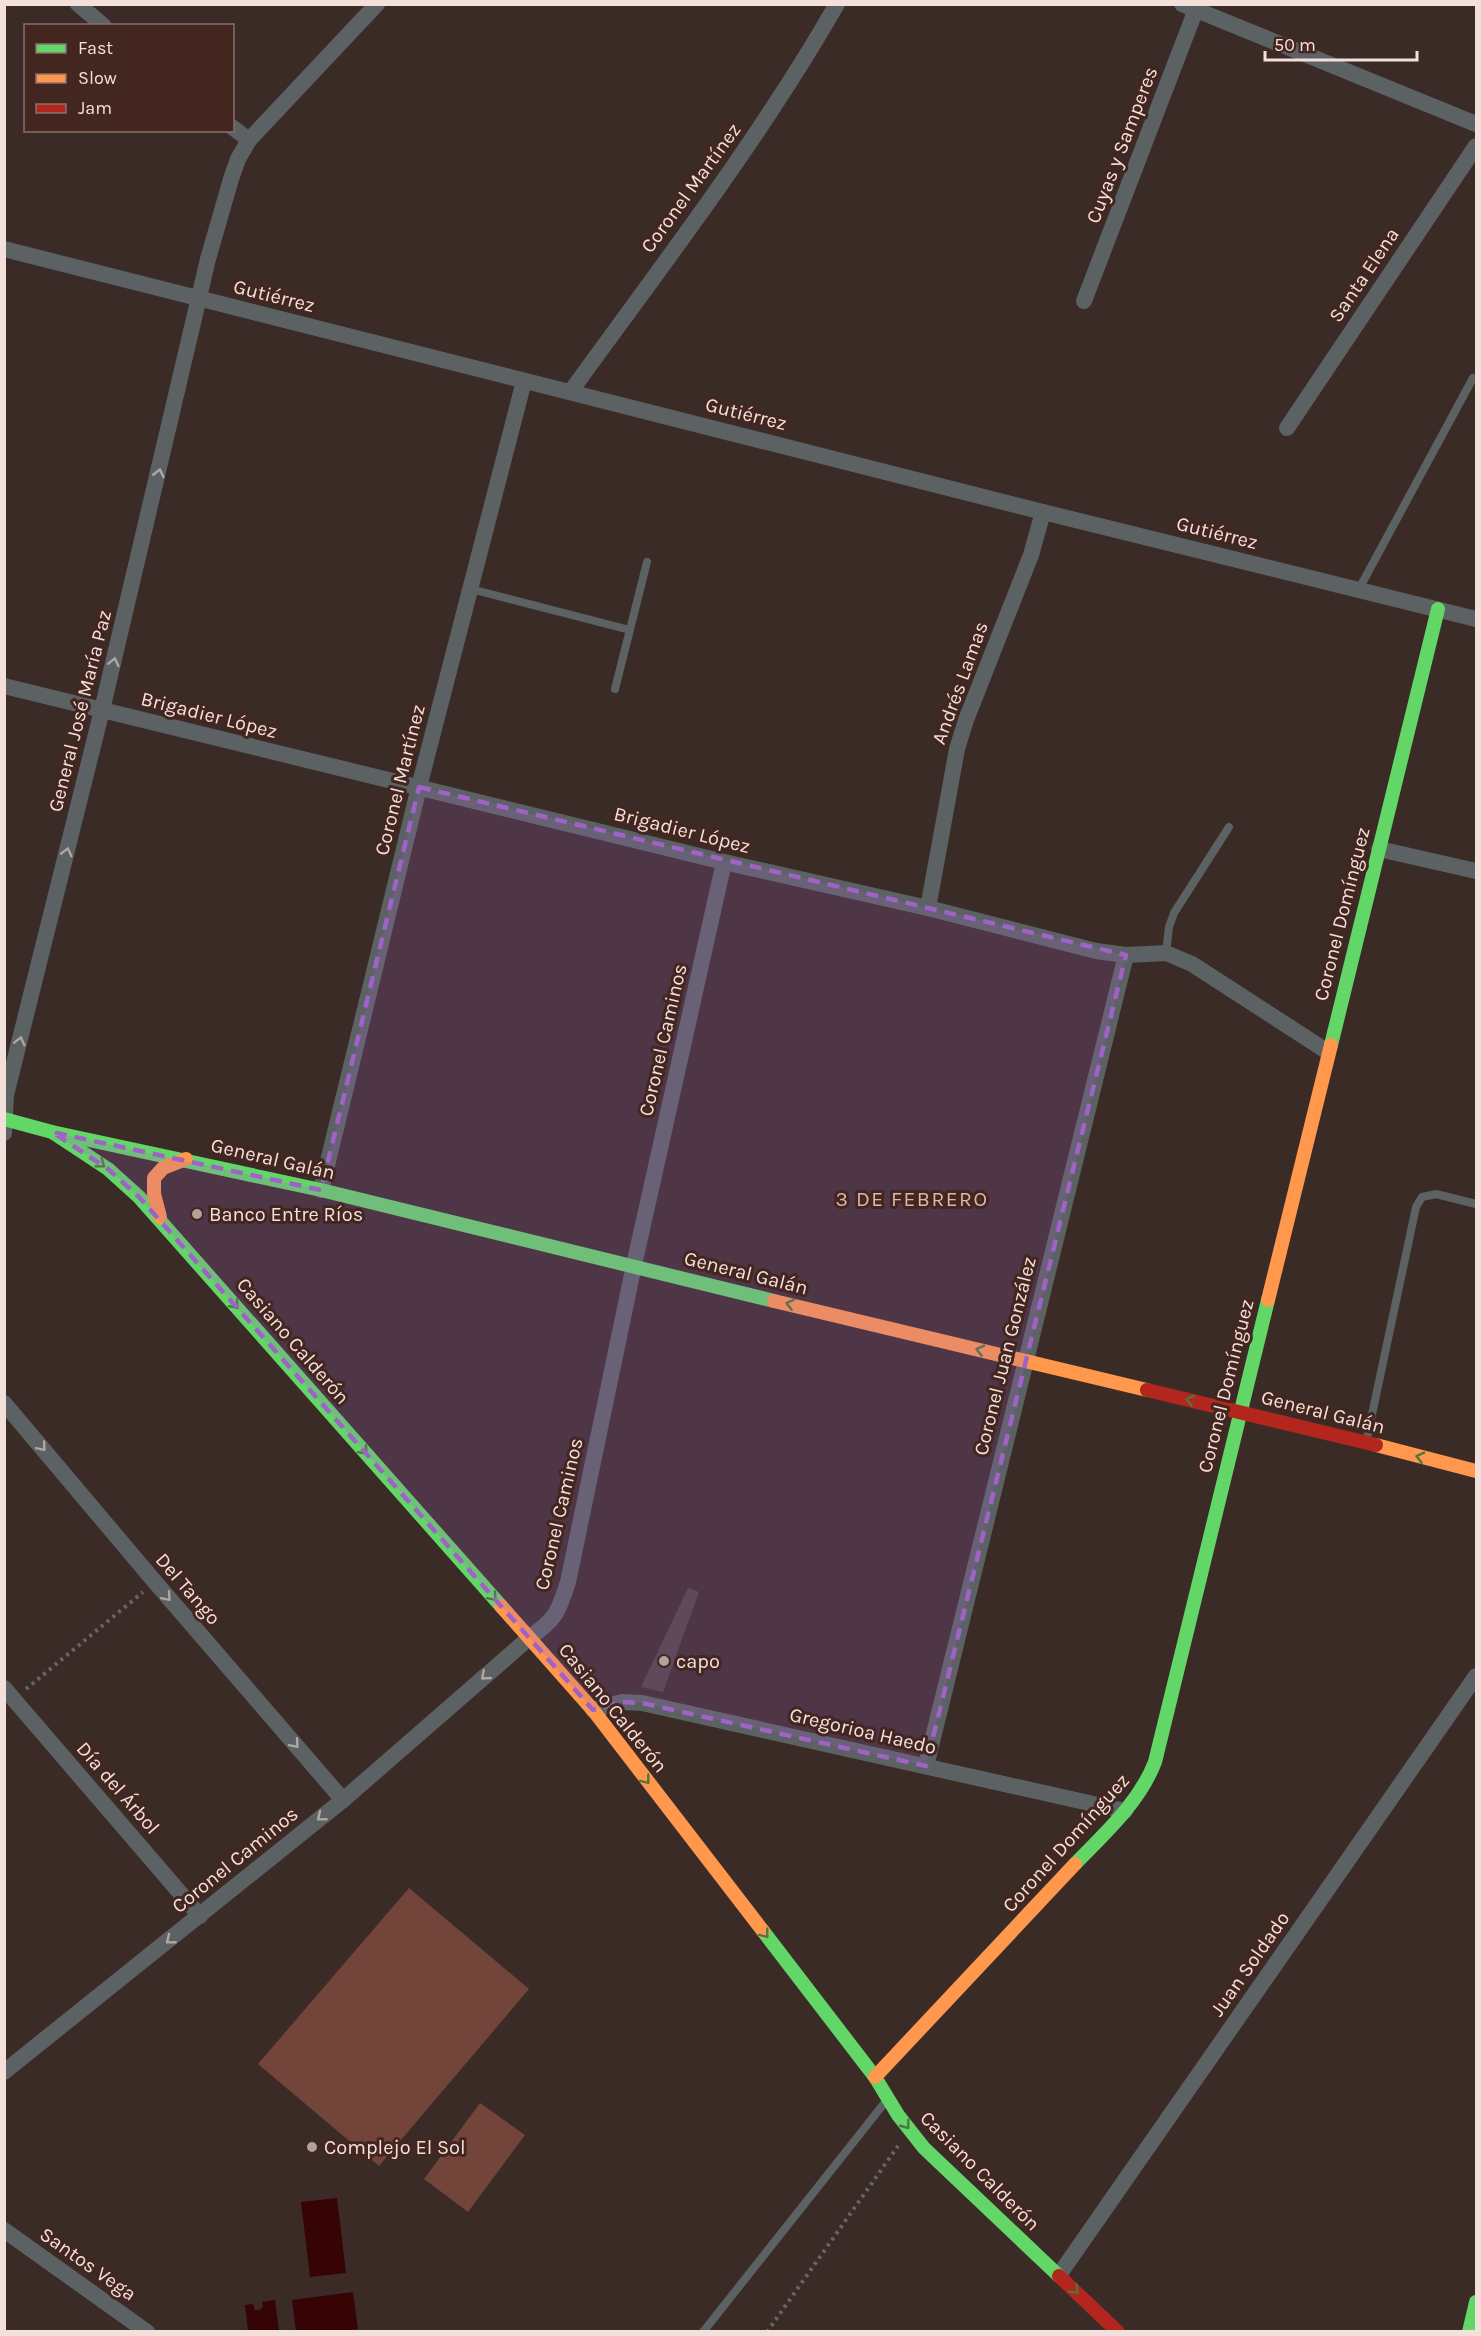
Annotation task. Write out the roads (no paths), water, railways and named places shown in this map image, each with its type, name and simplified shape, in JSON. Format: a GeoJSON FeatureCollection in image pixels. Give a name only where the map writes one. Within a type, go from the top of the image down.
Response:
{"type":"FeatureCollection","features":[{"type":"Feature","properties":{"kind":"street"},"geometry":{"type":"LineString","coordinates":[[78,4],[102,24]]}},
{"type":"Feature","properties":{"kind":"street","name":"Coronel Martínez"},"geometry":{"type":"LineString","coordinates":[[571,391],[762,127],[837,4]]}},
{"type":"Feature","properties":{"kind":"street","name":"General José María Paz"},"geometry":{"type":"LineString","coordinates":[[4,1133],[6,1095],[102,710],[208,259],[231,179],[238,159],[249,140],[369,7]]}},
{"type":"Feature","properties":{"kind":"street"},"geometry":{"type":"LineString","coordinates":[[1192,7],[1476,124]]}},
{"type":"Feature","properties":{"kind":"street","name":"Cuyas y Samperes"},"geometry":{"type":"LineString","coordinates":[[1084,301],[1192,7]]}},
{"type":"Feature","properties":{"kind":"street"},"geometry":{"type":"LineString","coordinates":[[234,129],[249,140]]}},
{"type":"Feature","properties":{"kind":"street","name":"Santa Elena"},"geometry":{"type":"LineString","coordinates":[[1287,428],[1476,146]]}},
{"type":"Feature","properties":{"kind":"street","name":"Gutiérrez"},"geometry":{"type":"LineString","coordinates":[[4,249],[1044,512],[1476,618]]}},
{"type":"Feature","properties":{"kind":"street","name":"Coronel Martínez"},"geometry":{"type":"LineString","coordinates":[[321,1190],[419,787],[524,381]]}},
{"type":"Feature","properties":{"kind":"street","name":"Andrés Lamas"},"geometry":{"type":"LineString","coordinates":[[928,908],[960,739],[1031,555],[1044,512]]}},
{"type":"Feature","properties":{"kind":"street","name":"Coronel Domínguez"},"geometry":{"type":"LineString","coordinates":[[875,2077],[1140,1794],[1148,1781],[1155,1762],[1438,609]]}},
{"type":"Feature","properties":{"kind":"street","name":"Brigadier López"},"geometry":{"type":"LineString","coordinates":[[4,686],[724,862],[928,908],[1096,951],[1126,955],[1166,953],[1192,964],[1328,1052]]}},
{"type":"Feature","properties":{"kind":"street"},"geometry":{"type":"LineString","coordinates":[[1379,849],[1476,871]]}},
{"type":"Feature","properties":{"kind":"street","name":"Coronel Caminos"},"geometry":{"type":"LineString","coordinates":[[4,2072],[343,1800],[529,1638],[548,1625],[558,1613],[568,1582],[634,1265],[724,862]]}},
{"type":"Feature","properties":{"kind":"street","name":"Coronel Juan González"},"geometry":{"type":"LineString","coordinates":[[926,1767],[1126,955]]}},
{"type":"Feature","properties":{"kind":"street","name":"General Galán"},"geometry":{"type":"LineString","coordinates":[[5,1119],[52,1132],[186,1159],[321,1190],[634,1265],[1025,1362],[1240,1412],[1476,1472]]}},
{"type":"Feature","properties":{"kind":"street","name":"Casiano Calderón"},"geometry":{"type":"LineString","coordinates":[[52,1132],[108,1169],[140,1197],[592,1710],[875,2077],[924,2148],[1118,2331]]}},
{"type":"Feature","properties":{"kind":"street"},"geometry":{"type":"LineString","coordinates":[[162,1222],[154,1197],[153,1177],[159,1169],[186,1159]]}},
{"type":"Feature","properties":{"kind":"street","name":"Del Tango"},"geometry":{"type":"LineString","coordinates":[[4,1402],[343,1800]]}},
{"type":"Feature","properties":{"kind":"street","name":"Juan Soldado"},"geometry":{"type":"LineString","coordinates":[[1059,2275],[1476,1676]]}},
{"type":"Feature","properties":{"kind":"street","name":"Día del Árbol"},"geometry":{"type":"LineString","coordinates":[[9,1693],[200,1916]]}},
{"type":"Feature","properties":{"kind":"street","name":"Gregorioa Haedo"},"geometry":{"type":"LineString","coordinates":[[592,1710],[622,1702],[642,1703],[1125,1810]]}},
{"type":"Feature","properties":{"kind":"street","name":"Santos Vega"},"geometry":{"type":"LineString","coordinates":[[4,2230],[147,2331]]}},
{"type":"Feature","properties":{"kind":"street"},"geometry":{"type":"LineString","coordinates":[[1469,2331],[1476,2302]]}},
{"type":"Feature","properties":{"kind":"lane"},"geometry":{"type":"LineString","coordinates":[[1359,589],[1473,378]]}},
{"type":"Feature","properties":{"kind":"lane"},"geometry":{"type":"LineString","coordinates":[[615,689],[647,562]]}},
{"type":"Feature","properties":{"kind":"lane"},"geometry":{"type":"LineString","coordinates":[[471,589],[630,630]]}},
{"type":"Feature","properties":{"kind":"lane"},"geometry":{"type":"LineString","coordinates":[[1166,953],[1169,927],[1174,913],[1229,827]]}},
{"type":"Feature","properties":{"kind":"lane"},"geometry":{"type":"LineString","coordinates":[[1366,1443],[1416,1207],[1422,1197],[1436,1194],[1476,1204]]}},
{"type":"Feature","properties":{"kind":"lane"},"geometry":{"type":"LineString","coordinates":[[703,2331],[888,2098]]}},
{"type":"Feature","properties":{"kind":"place","name":"Banco Entre Ríos"},"geometry":{"type":"Point","coordinates":[197,1214]}},
{"type":"Feature","properties":{"kind":"place","name":"capo"},"geometry":{"type":"Point","coordinates":[664,1661]}},
{"type":"Feature","properties":{"kind":"place","name":"Complejo El Sol"},"geometry":{"type":"Point","coordinates":[312,2147]}},
{"type":"Feature","properties":{"kind":"district","name":"3 DE FEBRERO"},"geometry":{"type":"Point","coordinates":[912,1199]}}]}
